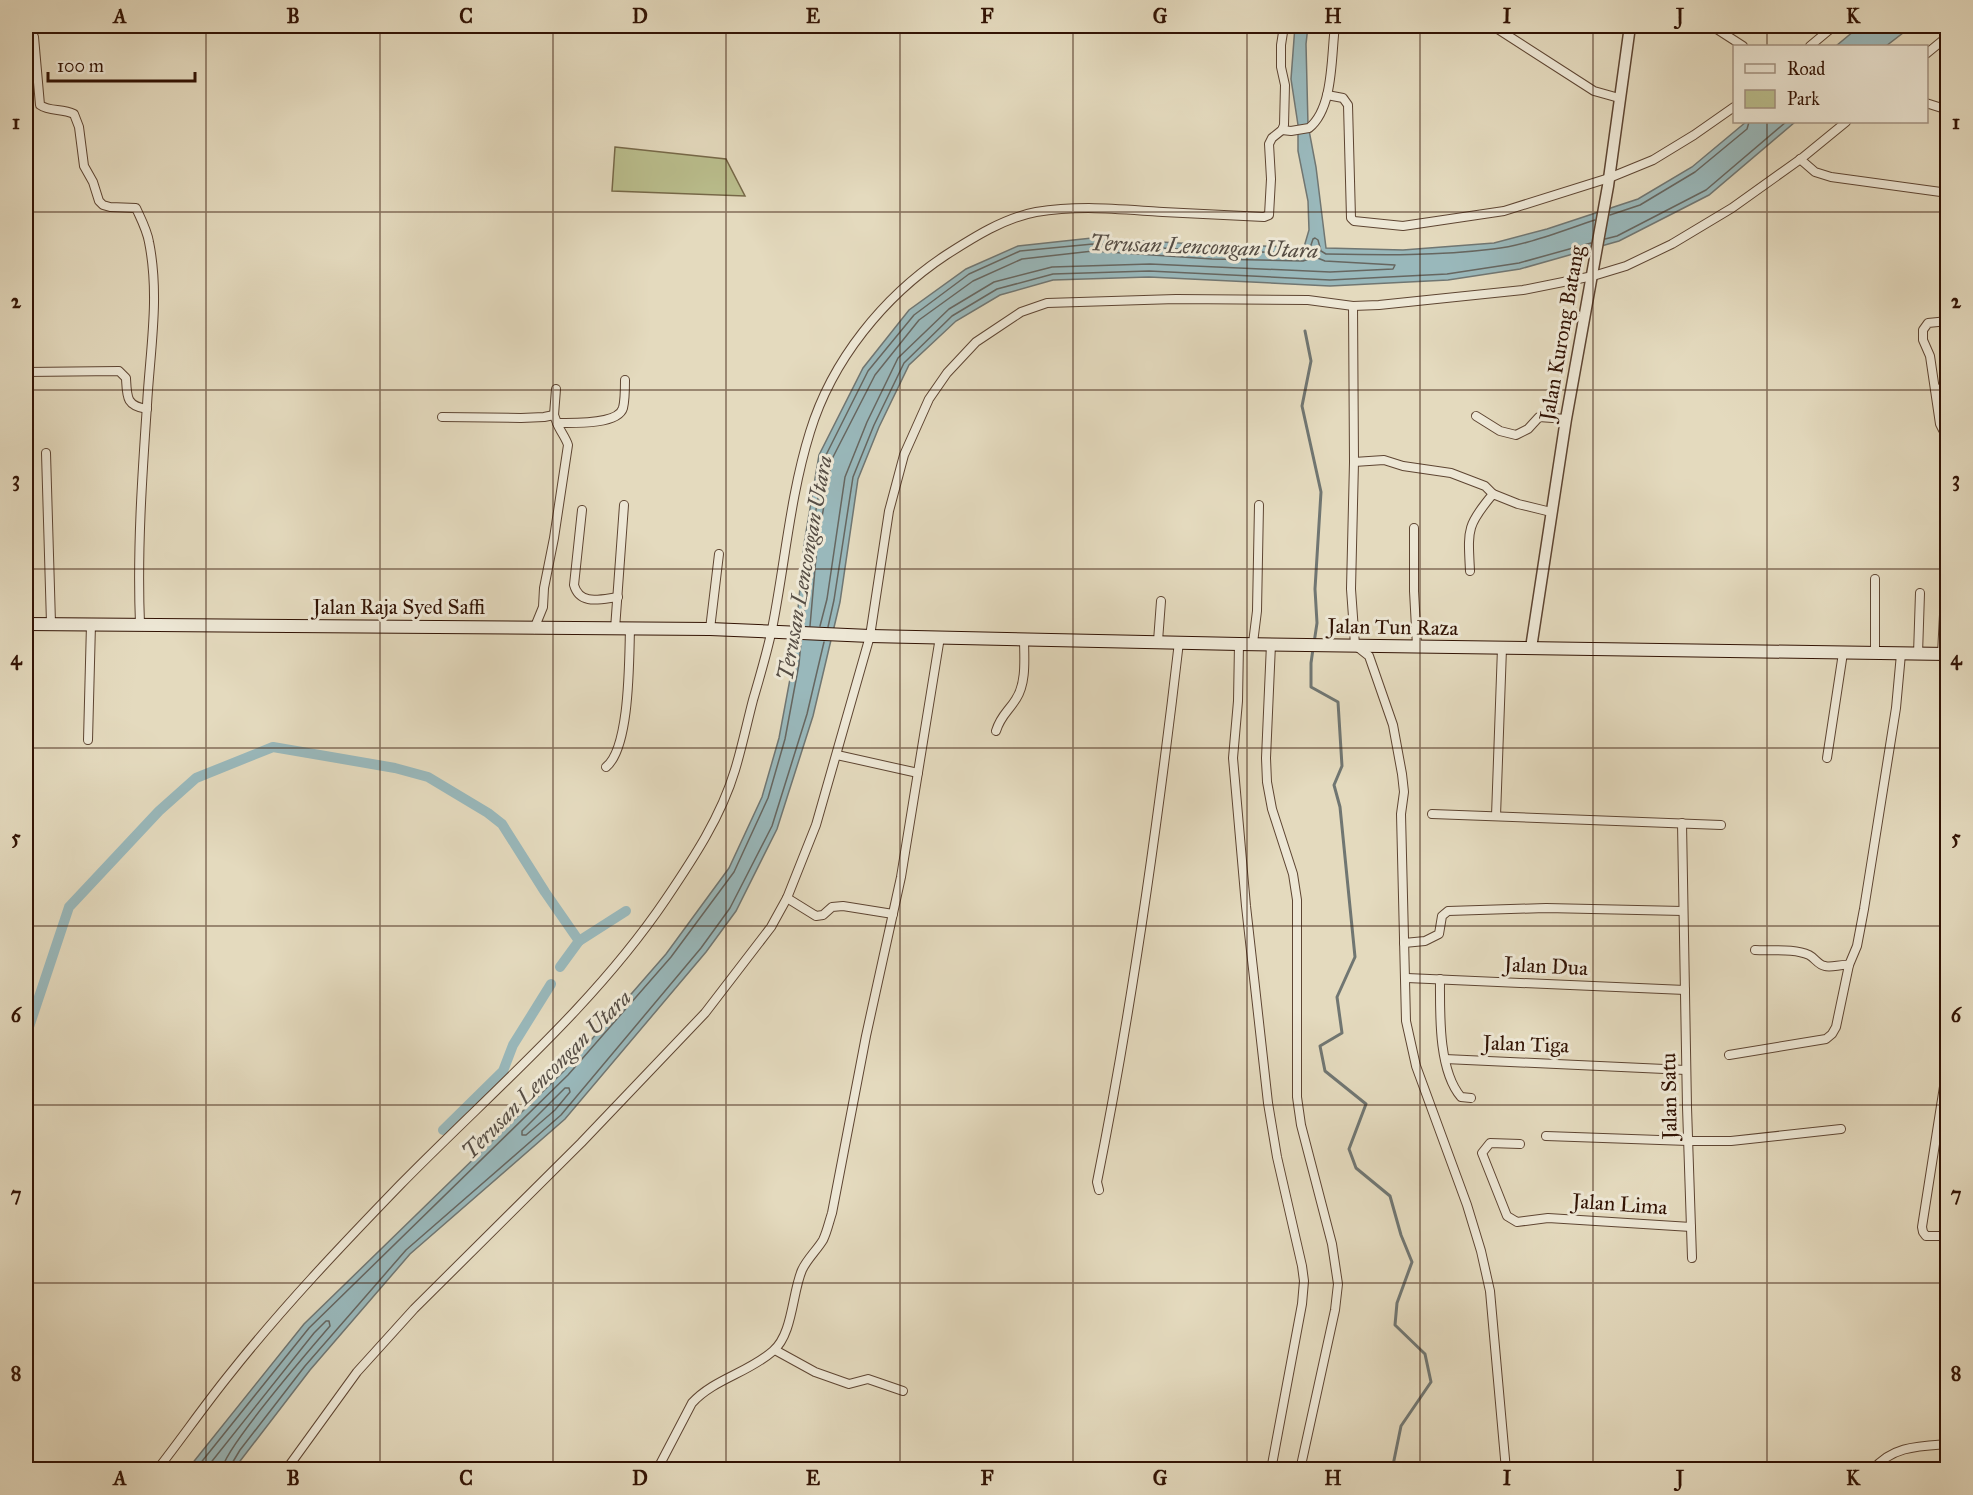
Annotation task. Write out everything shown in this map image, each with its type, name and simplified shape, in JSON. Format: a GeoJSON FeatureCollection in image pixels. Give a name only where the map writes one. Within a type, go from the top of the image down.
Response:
{"type":"FeatureCollection","features":[{"type":"Feature","properties":{"kind":"main road","name":"Jalan Raja Syed Saffi"},"geometry":{"type":"LineString","coordinates":[[26,624],[710,629],[838,635]]}},
{"type":"Feature","properties":{"kind":"main road","name":"Jalan Tun Raza"},"geometry":{"type":"LineString","coordinates":[[838,635],[1239,644],[1945,654]]}},
{"type":"Feature","properties":{"kind":"street"},"geometry":{"type":"LineString","coordinates":[[28,26],[33,37],[39,105],[47,110],[62,109],[74,114],[79,127],[84,166],[93,182],[99,201],[110,207],[136,208],[149,240],[155,309],[139,555],[140,624]]}},
{"type":"Feature","properties":{"kind":"street"},"geometry":{"type":"LineString","coordinates":[[158,1470],[272,1322],[397,1189],[594,990],[627,952],[659,909],[700,846],[720,810],[734,773],[774,632],[796,487],[811,429],[835,375],[849,351],[890,300],[923,270],[969,240],[1000,224],[1030,213],[1065,208],[1096,207],[1266,217],[1269,213],[1271,179],[1269,144],[1284,125],[1285,84],[1281,67],[1281,45],[1284,26]]}},
{"type":"Feature","properties":{"kind":"street"},"geometry":{"type":"LineString","coordinates":[[1282,130],[1310,128],[1323,109],[1327,95],[1335,26]]}},
{"type":"Feature","properties":{"kind":"street"},"geometry":{"type":"LineString","coordinates":[[1493,26],[1594,91],[1619,98]]}},
{"type":"Feature","properties":{"kind":"street","name":"Jalan Kurong Batang"},"geometry":{"type":"LineString","coordinates":[[1531,648],[1566,419],[1598,250],[1630,26]]}},
{"type":"Feature","properties":{"kind":"street"},"geometry":{"type":"LineString","coordinates":[[1712,26],[1741,45]]}},
{"type":"Feature","properties":{"kind":"street"},"geometry":{"type":"LineString","coordinates":[[1811,45],[1834,26]]}},
{"type":"Feature","properties":{"kind":"street"},"geometry":{"type":"LineString","coordinates":[[1928,52],[1947,36]]}},
{"type":"Feature","properties":{"kind":"street"},"geometry":{"type":"LineString","coordinates":[[1327,95],[1343,98],[1348,105],[1350,215],[1354,221],[1403,226],[1504,211],[1608,182],[1653,160],[1733,108]]}},
{"type":"Feature","properties":{"kind":"street"},"geometry":{"type":"LineString","coordinates":[[1928,104],[1947,110]]}},
{"type":"Feature","properties":{"kind":"street"},"geometry":{"type":"LineString","coordinates":[[286,1470],[357,1372],[414,1309],[581,1143],[705,1013],[771,927],[787,898],[816,825],[837,755],[870,636],[888,511],[904,455],[921,413],[939,385],[963,355],[992,330],[1036,306],[1062,302],[1176,299],[1308,300],[1353,306],[1379,305],[1523,290],[1593,276],[1626,266],[1672,244],[1732,208],[1800,159],[1845,123]]}},
{"type":"Feature","properties":{"kind":"street"},"geometry":{"type":"LineString","coordinates":[[1800,159],[1815,172],[1831,177],[1947,193]]}},
{"type":"Feature","properties":{"kind":"street"},"geometry":{"type":"LineString","coordinates":[[1353,306],[1354,462],[1351,589],[1355,645],[1369,656],[1393,725],[1402,774],[1406,1021],[1416,1066],[1467,1205],[1490,1291],[1506,1470]]}},
{"type":"Feature","properties":{"kind":"street"},"geometry":{"type":"LineString","coordinates":[[1947,321],[1933,321],[1928,323],[1923,330],[1923,340],[1930,356],[1940,424],[1947,432],[1947,437]]}},
{"type":"Feature","properties":{"kind":"street"},"geometry":{"type":"LineString","coordinates":[[26,372],[119,371],[125,374],[126,390],[130,402],[136,407],[147,409]]}},
{"type":"Feature","properties":{"kind":"street"},"geometry":{"type":"LineString","coordinates":[[442,417],[544,417],[602,421],[617,417],[622,410],[625,380]]}},
{"type":"Feature","properties":{"kind":"street"},"geometry":{"type":"LineString","coordinates":[[1935,389],[1947,388]]}},
{"type":"Feature","properties":{"kind":"street"},"geometry":{"type":"LineString","coordinates":[[534,629],[543,607],[544,588],[568,445],[561,436],[555,419],[556,389]]}},
{"type":"Feature","properties":{"kind":"street"},"geometry":{"type":"LineString","coordinates":[[1476,416],[1500,430],[1516,435],[1528,429],[1539,417],[1566,419]]}},
{"type":"Feature","properties":{"kind":"street"},"geometry":{"type":"LineString","coordinates":[[46,453],[51,623]]}},
{"type":"Feature","properties":{"kind":"street"},"geometry":{"type":"LineString","coordinates":[[1354,462],[1384,460],[1403,466],[1451,472],[1485,486],[1493,494],[1518,504],[1551,512]]}},
{"type":"Feature","properties":{"kind":"street"},"geometry":{"type":"LineString","coordinates":[[1470,571],[1469,531],[1474,517],[1493,494]]}},
{"type":"Feature","properties":{"kind":"street"},"geometry":{"type":"LineString","coordinates":[[615,629],[624,505]]}},
{"type":"Feature","properties":{"kind":"street"},"geometry":{"type":"LineString","coordinates":[[1253,643],[1257,611],[1259,505]]}},
{"type":"Feature","properties":{"kind":"street"},"geometry":{"type":"LineString","coordinates":[[582,510],[574,585],[576,594],[590,599],[618,597]]}},
{"type":"Feature","properties":{"kind":"street"},"geometry":{"type":"LineString","coordinates":[[1414,528],[1417,646]]}},
{"type":"Feature","properties":{"kind":"street"},"geometry":{"type":"LineString","coordinates":[[1945,654],[1947,536]]}},
{"type":"Feature","properties":{"kind":"street"},"geometry":{"type":"LineString","coordinates":[[710,629],[719,554]]}},
{"type":"Feature","properties":{"kind":"street"},"geometry":{"type":"LineString","coordinates":[[1875,579],[1875,654]]}},
{"type":"Feature","properties":{"kind":"street"},"geometry":{"type":"LineString","coordinates":[[1918,654],[1920,593]]}},
{"type":"Feature","properties":{"kind":"street"},"geometry":{"type":"LineString","coordinates":[[1158,641],[1161,601]]}},
{"type":"Feature","properties":{"kind":"street"},"geometry":{"type":"LineString","coordinates":[[88,740],[91,624]]}},
{"type":"Feature","properties":{"kind":"street"},"geometry":{"type":"LineString","coordinates":[[606,767],[617,755],[622,732],[630,629]]}},
{"type":"Feature","properties":{"kind":"street"},"geometry":{"type":"LineString","coordinates":[[657,1470],[696,1398],[717,1383],[758,1363],[775,1350],[786,1331],[802,1269],[824,1238],[832,1213],[901,877],[940,637]]}},
{"type":"Feature","properties":{"kind":"street"},"geometry":{"type":"LineString","coordinates":[[996,731],[1000,719],[1018,695],[1023,676],[1024,638]]}},
{"type":"Feature","properties":{"kind":"street"},"geometry":{"type":"LineString","coordinates":[[1099,1190],[1097,1182],[1120,1069],[1160,804],[1179,642]]}},
{"type":"Feature","properties":{"kind":"street"},"geometry":{"type":"LineString","coordinates":[[1239,644],[1238,701],[1233,759],[1255,1001],[1277,1157],[1304,1281],[1299,1327],[1271,1470]]}},
{"type":"Feature","properties":{"kind":"street"},"geometry":{"type":"LineString","coordinates":[[1271,644],[1267,782],[1272,809],[1293,874],[1297,900],[1297,1097],[1301,1125],[1332,1244],[1338,1284],[1335,1310],[1300,1470]]}},
{"type":"Feature","properties":{"kind":"street"},"geometry":{"type":"LineString","coordinates":[[1496,816],[1502,648]]}},
{"type":"Feature","properties":{"kind":"street"},"geometry":{"type":"LineString","coordinates":[[1827,758],[1843,653]]}},
{"type":"Feature","properties":{"kind":"street"},"geometry":{"type":"LineString","coordinates":[[1729,1055],[1810,1043],[1826,1039],[1832,1034],[1839,1016],[1849,965],[1857,946],[1896,708],[1901,654]]}},
{"type":"Feature","properties":{"kind":"street"},"geometry":{"type":"LineString","coordinates":[[837,755],[918,773]]}},
{"type":"Feature","properties":{"kind":"street"},"geometry":{"type":"LineString","coordinates":[[1432,814],[1721,825]]}},
{"type":"Feature","properties":{"kind":"street","name":"Jalan Satu"},"geometry":{"type":"LineString","coordinates":[[1682,823],[1692,1258]]}},
{"type":"Feature","properties":{"kind":"street"},"geometry":{"type":"LineString","coordinates":[[787,898],[816,916],[824,915],[832,907],[843,906],[893,914]]}},
{"type":"Feature","properties":{"kind":"street"},"geometry":{"type":"LineString","coordinates":[[1404,943],[1425,941],[1440,934],[1442,916],[1448,911],[1546,908],[1683,911]]}},
{"type":"Feature","properties":{"kind":"street"},"geometry":{"type":"LineString","coordinates":[[1755,950],[1801,952],[1826,967],[1838,964],[1849,965]]}},
{"type":"Feature","properties":{"kind":"street","name":"Jalan Dua"},"geometry":{"type":"LineString","coordinates":[[1407,978],[1685,990]]}},
{"type":"Feature","properties":{"kind":"street"},"geometry":{"type":"LineString","coordinates":[[1440,979],[1440,1018],[1445,1059],[1456,1091],[1461,1097],[1471,1098]]}},
{"type":"Feature","properties":{"kind":"street","name":"Jalan Tiga"},"geometry":{"type":"LineString","coordinates":[[1445,1059],[1686,1070]]}},
{"type":"Feature","properties":{"kind":"street"},"geometry":{"type":"LineString","coordinates":[[1947,1061],[1922,1227],[1926,1236],[1947,1236]]}},
{"type":"Feature","properties":{"kind":"street"},"geometry":{"type":"LineString","coordinates":[[1546,1136],[1688,1142],[1731,1141],[1841,1128]]}},
{"type":"Feature","properties":{"kind":"street","name":"Jalan Lima"},"geometry":{"type":"LineString","coordinates":[[1520,1144],[1490,1143],[1482,1153],[1507,1216],[1517,1222],[1548,1218],[1691,1227]]}},
{"type":"Feature","properties":{"kind":"street"},"geometry":{"type":"LineString","coordinates":[[775,1350],[815,1372],[839,1381],[849,1384],[868,1379],[903,1391]]}},
{"type":"Feature","properties":{"kind":"street"},"geometry":{"type":"LineString","coordinates":[[1873,1470],[1880,1459],[1902,1450],[1947,1444]]}},
{"type":"Feature","properties":{"kind":"green space"},"geometry":{"type":"Polygon","coordinates":[[[615,147],[726,159],[745,196],[612,191],[615,147]]]}},
{"type":"Feature","properties":{"kind":"water","name":"Terusan Lencongan Utara"},"geometry":{"type":"Polygon","coordinates":[[[1295,26],[1308,26],[1306,44],[1308,125],[1316,167],[1326,248],[1403,250],[1494,243],[1547,229],[1638,199],[1692,167],[1745,123],[1794,123],[1709,195],[1619,241],[1520,269],[1448,280],[1330,286],[1149,277],[1053,280],[1000,295],[956,321],[909,365],[879,427],[858,479],[840,602],[813,716],[777,829],[736,911],[706,952],[565,1119],[410,1254],[310,1370],[234,1469],[187,1470],[304,1324],[564,1071],[666,954],[729,868],[762,797],[779,738],[793,663],[804,544],[819,455],[863,368],[909,310],[966,269],[1018,246],[1092,238],[1213,245],[1304,247],[1309,230],[1308,201],[1298,151],[1298,125],[1291,79],[1295,26]]]}},
{"type":"Feature","properties":{"kind":"water"},"geometry":{"type":"Polygon","coordinates":[[[1860,26],[1912,26],[1887,45],[1837,45],[1860,26]]]}},
{"type":"Feature","properties":{"kind":"waterway"},"geometry":{"type":"LineString","coordinates":[[1305,331],[1311,361],[1302,406],[1321,492],[1315,589],[1317,623],[1314,643]]}},
{"type":"Feature","properties":{"kind":"waterway"},"geometry":{"type":"LineString","coordinates":[[1313,649],[1311,687],[1338,702],[1342,766],[1334,785],[1340,807],[1355,957],[1337,997],[1342,1033],[1320,1046],[1325,1071],[1366,1104],[1349,1149],[1356,1168],[1390,1196],[1401,1235],[1412,1262],[1397,1303],[1395,1325],[1425,1354],[1431,1382],[1401,1426],[1392,1470]]}},
{"type":"Feature","properties":{"kind":"waterway"},"geometry":{"type":"LineString","coordinates":[[26,1036],[69,907],[159,811],[196,778],[273,747],[395,768],[428,777],[488,813],[502,824],[579,941],[560,967]]}},
{"type":"Feature","properties":{"kind":"waterway"},"geometry":{"type":"LineString","coordinates":[[579,941],[626,911]]}},
{"type":"Feature","properties":{"kind":"waterway"},"geometry":{"type":"LineString","coordinates":[[443,1130],[503,1071],[513,1045],[551,984]]}}]}
